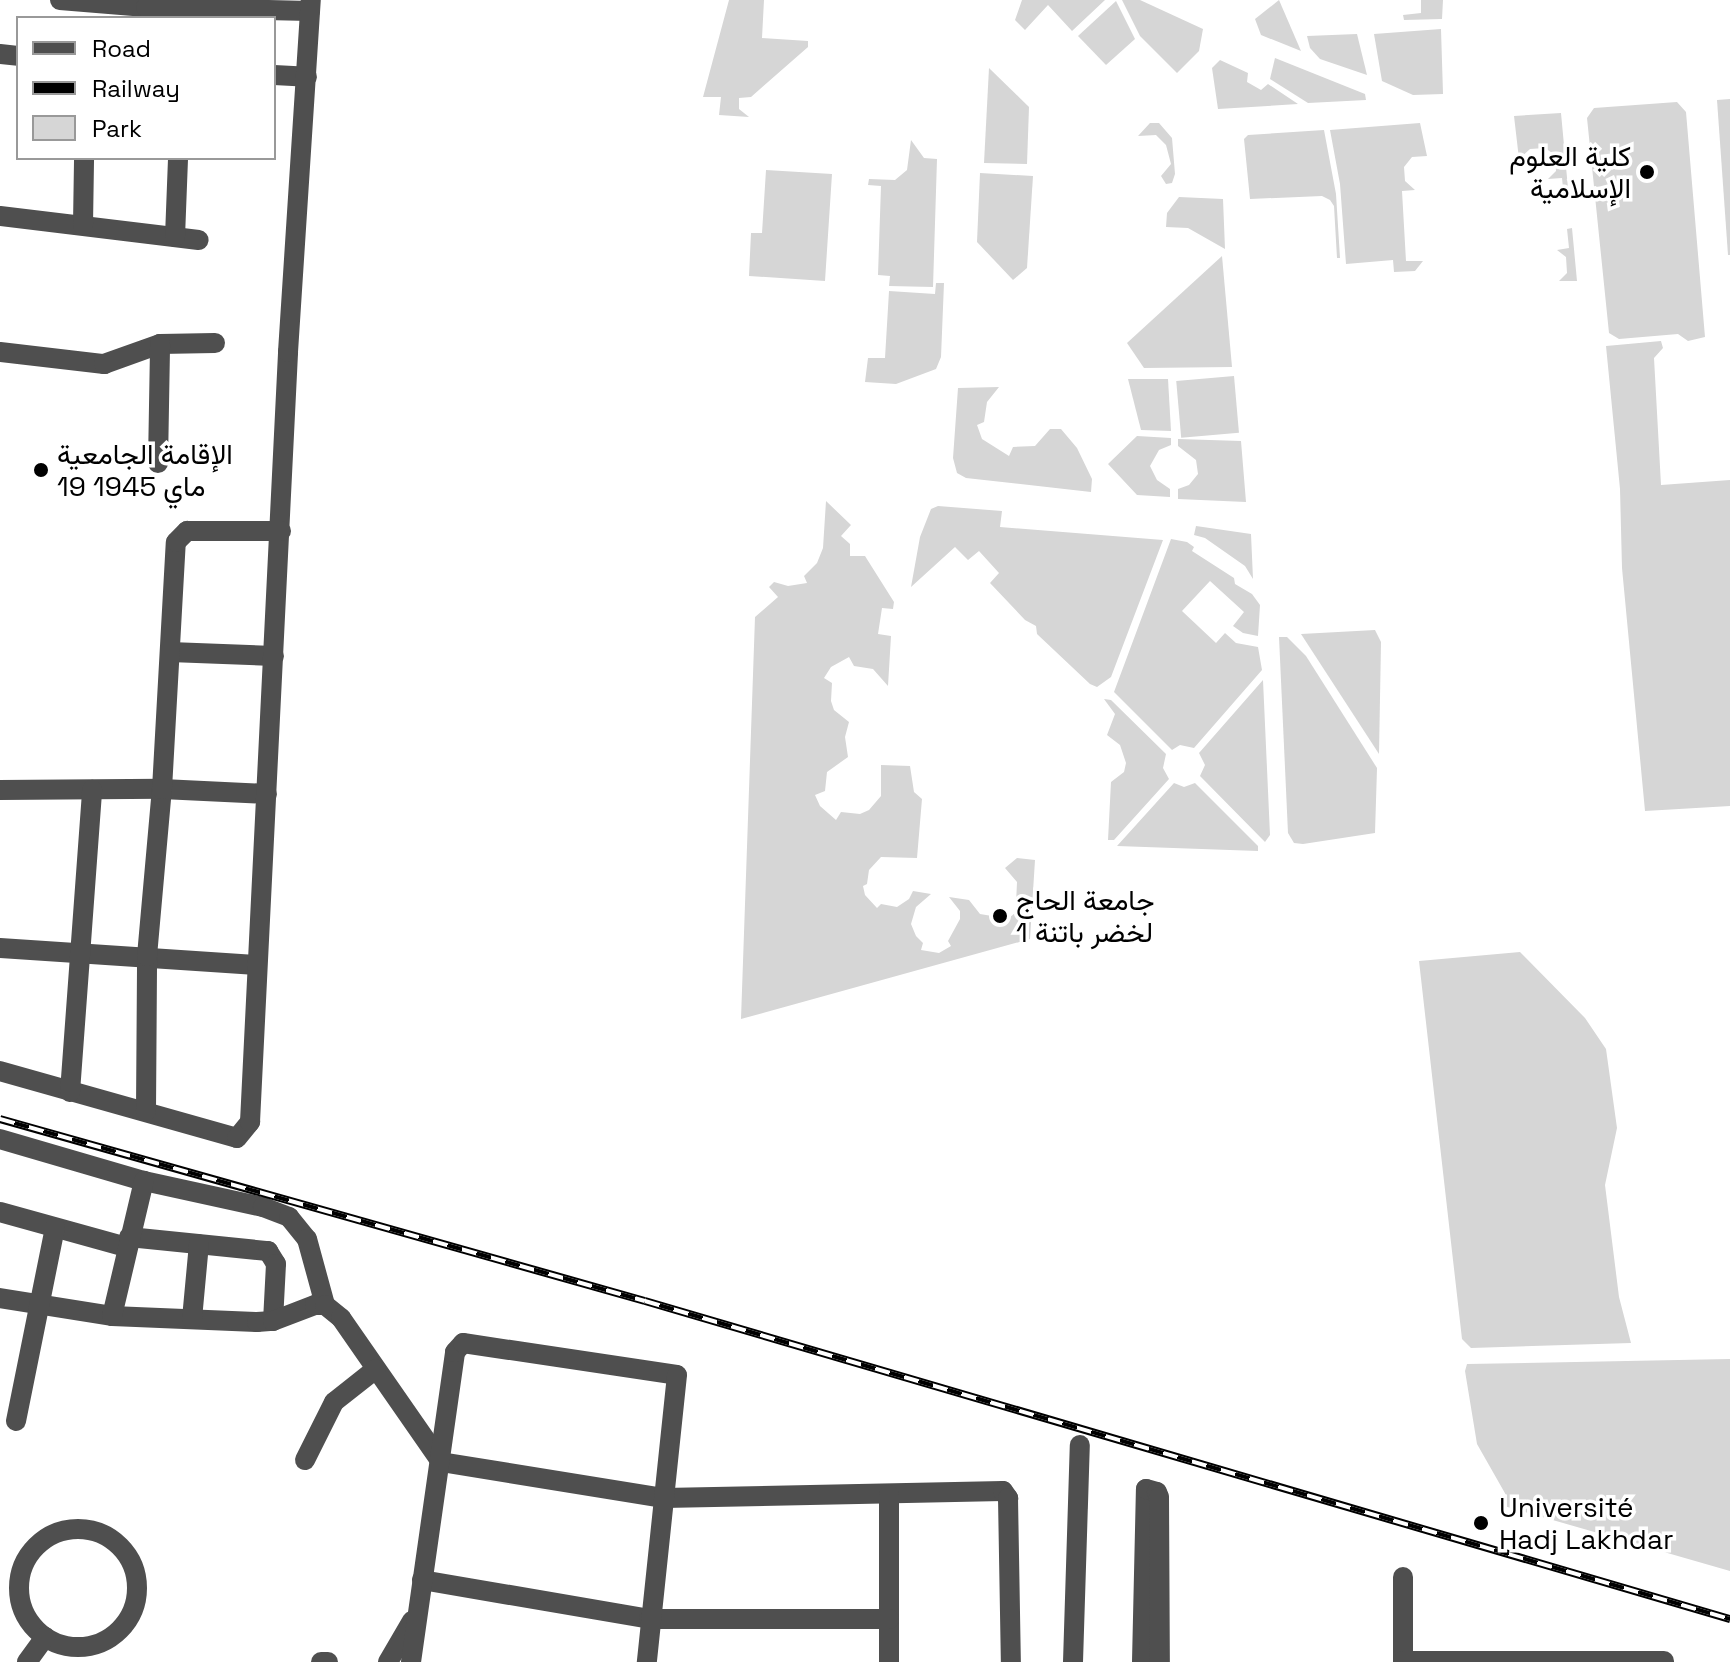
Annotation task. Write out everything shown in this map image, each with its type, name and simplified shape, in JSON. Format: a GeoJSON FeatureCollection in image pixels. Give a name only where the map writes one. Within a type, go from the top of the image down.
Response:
{"type":"FeatureCollection","features":[{"type":"Feature","properties":{"kind":"street"},"geometry":{"type":"LineString","coordinates":[[0,1071],[237,1138],[250,1122],[256,965],[311,5],[60,0]]}},
{"type":"Feature","properties":{"kind":"street"},"geometry":{"type":"LineString","coordinates":[[276,75],[307,77]]}},
{"type":"Feature","properties":{"kind":"street"},"geometry":{"type":"LineString","coordinates":[[83,225],[84,160]]}},
{"type":"Feature","properties":{"kind":"street"},"geometry":{"type":"LineString","coordinates":[[175,237],[178,160]]}},
{"type":"Feature","properties":{"kind":"street"},"geometry":{"type":"LineString","coordinates":[[0,216],[199,240]]}},
{"type":"Feature","properties":{"kind":"street"},"geometry":{"type":"LineString","coordinates":[[0,352],[104,364],[160,344],[215,343]]}},
{"type":"Feature","properties":{"kind":"street"},"geometry":{"type":"LineString","coordinates":[[158,463],[160,344]]}},
{"type":"Feature","properties":{"kind":"street"},"geometry":{"type":"LineString","coordinates":[[146,1111],[147,956],[162,789],[176,542],[181,533],[281,531]]}},
{"type":"Feature","properties":{"kind":"street"},"geometry":{"type":"LineString","coordinates":[[170,652],[274,656]]}},
{"type":"Feature","properties":{"kind":"street"},"geometry":{"type":"LineString","coordinates":[[0,790],[162,789],[267,794]]}},
{"type":"Feature","properties":{"kind":"street"},"geometry":{"type":"LineString","coordinates":[[70,1092],[92,790]]}},
{"type":"Feature","properties":{"kind":"street"},"geometry":{"type":"LineString","coordinates":[[0,948],[80,956],[147,956],[256,965]]}},
{"type":"Feature","properties":{"kind":"street"},"geometry":{"type":"LineString","coordinates":[[0,1139],[144,1181],[263,1207],[289,1217],[307,1239],[325,1305],[341,1318],[441,1462],[664,1498],[1006,1493],[1011,1662]]}},
{"type":"Feature","properties":{"kind":"street"},"geometry":{"type":"LineString","coordinates":[[112,1316],[127,1242],[144,1181]]}},
{"type":"Feature","properties":{"kind":"street"},"geometry":{"type":"LineString","coordinates":[[0,1212],[55,1228],[127,1242],[199,1244],[268,1251],[273,1256],[273,1321]]}},
{"type":"Feature","properties":{"kind":"street"},"geometry":{"type":"LineString","coordinates":[[16,1421],[55,1228]]}},
{"type":"Feature","properties":{"kind":"street"},"geometry":{"type":"LineString","coordinates":[[192,1319],[199,1244]]}},
{"type":"Feature","properties":{"kind":"street"},"geometry":{"type":"LineString","coordinates":[[0,1298],[112,1316],[273,1321],[315,1305],[325,1305]]}},
{"type":"Feature","properties":{"kind":"street"},"geometry":{"type":"LineString","coordinates":[[411,1662],[455,1352],[463,1343],[677,1375],[649,1619],[647,1662]]}},
{"type":"Feature","properties":{"kind":"street"},"geometry":{"type":"LineString","coordinates":[[305,1460],[334,1402],[376,1369]]}},
{"type":"Feature","properties":{"kind":"street"},"geometry":{"type":"LineString","coordinates":[[1073,1662],[1080,1445]]}},
{"type":"Feature","properties":{"kind":"street"},"geometry":{"type":"LineString","coordinates":[[1142,1662],[1146,1489],[1157,1492],[1159,1497],[1160,1662]]}},
{"type":"Feature","properties":{"kind":"street"},"geometry":{"type":"LineString","coordinates":[[889,1495],[889,1662]]}},
{"type":"Feature","properties":{"kind":"street"},"geometry":{"type":"LineString","coordinates":[[77,1530],[112,1540],[128,1558],[137,1581],[135,1605],[123,1627],[104,1641],[80,1647],[45,1637],[28,1619],[20,1596],[22,1572],[34,1550],[53,1535],[77,1530]]}},
{"type":"Feature","properties":{"kind":"street"},"geometry":{"type":"LineString","coordinates":[[1403,1577],[1403,1662],[1664,1661]]}},
{"type":"Feature","properties":{"kind":"street"},"geometry":{"type":"LineString","coordinates":[[422,1580],[649,1619],[889,1619]]}},
{"type":"Feature","properties":{"kind":"street"},"geometry":{"type":"LineString","coordinates":[[388,1662],[418,1612]]}},
{"type":"Feature","properties":{"kind":"street"},"geometry":{"type":"LineString","coordinates":[[27,1662],[45,1637]]}},
{"type":"Feature","properties":{"kind":"street"},"geometry":{"type":"LineString","coordinates":[[321,1662],[328,1662]]}},
{"type":"Feature","properties":{"kind":"green space"},"geometry":{"type":"Polygon","coordinates":[[[729,0],[764,0],[762,38],[808,41],[808,47],[751,97],[739,98],[739,109],[749,117],[719,115],[721,97],[703,97],[729,0]]]}},
{"type":"Feature","properties":{"kind":"green space"},"geometry":{"type":"Polygon","coordinates":[[[1022,0],[1105,0],[1072,31],[1048,5],[1025,30],[1015,20],[1022,0]]]}},
{"type":"Feature","properties":{"kind":"green space"},"geometry":{"type":"Polygon","coordinates":[[[1122,0],[1140,0],[1203,29],[1199,51],[1177,73],[1140,36],[1122,0]]]}},
{"type":"Feature","properties":{"kind":"green space"},"geometry":{"type":"Polygon","coordinates":[[[1279,0],[1301,51],[1261,35],[1255,19],[1279,0]]]}},
{"type":"Feature","properties":{"kind":"green space"},"geometry":{"type":"Polygon","coordinates":[[[1421,0],[1443,0],[1442,19],[1404,20],[1403,15],[1421,13],[1421,0]]]}},
{"type":"Feature","properties":{"kind":"green space"},"geometry":{"type":"Polygon","coordinates":[[[1116,1],[1135,39],[1106,65],[1078,36],[1116,1]]]}},
{"type":"Feature","properties":{"kind":"green space"},"geometry":{"type":"Polygon","coordinates":[[[1441,29],[1443,94],[1413,95],[1382,81],[1374,34],[1441,29]]]}},
{"type":"Feature","properties":{"kind":"green space"},"geometry":{"type":"Polygon","coordinates":[[[1357,34],[1367,75],[1320,59],[1310,48],[1307,36],[1357,34]]]}},
{"type":"Feature","properties":{"kind":"green space"},"geometry":{"type":"Polygon","coordinates":[[[1275,58],[1365,94],[1366,100],[1308,103],[1270,79],[1275,58]]]}},
{"type":"Feature","properties":{"kind":"green space"},"geometry":{"type":"Polygon","coordinates":[[[1220,60],[1248,73],[1247,82],[1261,90],[1268,84],[1298,104],[1218,109],[1212,68],[1220,60]]]}},
{"type":"Feature","properties":{"kind":"green space"},"geometry":{"type":"Polygon","coordinates":[[[989,68],[1029,107],[1027,164],[984,163],[989,68]]]}},
{"type":"Feature","properties":{"kind":"green space"},"geometry":{"type":"Polygon","coordinates":[[[1730,99],[1730,255],[1728,255],[1717,100],[1730,99]]]}},
{"type":"Feature","properties":{"kind":"green space"},"geometry":{"type":"Polygon","coordinates":[[[1677,102],[1686,112],[1705,337],[1688,341],[1678,334],[1619,339],[1609,333],[1587,118],[1594,108],[1677,102]]]}},
{"type":"Feature","properties":{"kind":"green space"},"geometry":{"type":"Polygon","coordinates":[[[1561,113],[1569,199],[1564,199],[1562,178],[1548,179],[1556,171],[1555,155],[1545,148],[1530,149],[1519,159],[1514,116],[1561,113]]]}},
{"type":"Feature","properties":{"kind":"green space"},"geometry":{"type":"Polygon","coordinates":[[[1150,123],[1159,123],[1172,138],[1175,174],[1172,183],[1166,184],[1161,176],[1171,164],[1166,145],[1156,135],[1138,136],[1150,123]]]}},
{"type":"Feature","properties":{"kind":"green space"},"geometry":{"type":"Polygon","coordinates":[[[1420,123],[1427,156],[1412,157],[1404,167],[1405,181],[1415,190],[1402,191],[1406,261],[1423,261],[1415,271],[1394,272],[1393,260],[1346,264],[1340,184],[1330,130],[1420,123]]]}},
{"type":"Feature","properties":{"kind":"green space"},"geometry":{"type":"Polygon","coordinates":[[[1324,130],[1336,194],[1340,258],[1337,258],[1334,206],[1330,200],[1322,196],[1250,199],[1244,139],[1248,135],[1324,130]]]}},
{"type":"Feature","properties":{"kind":"green space"},"geometry":{"type":"Polygon","coordinates":[[[911,140],[924,158],[937,159],[933,287],[889,286],[890,276],[878,275],[881,186],[868,185],[869,179],[895,180],[907,170],[911,140]]]}},
{"type":"Feature","properties":{"kind":"green space"},"geometry":{"type":"Polygon","coordinates":[[[766,170],[832,174],[825,281],[749,276],[751,233],[762,233],[766,170]]]}},
{"type":"Feature","properties":{"kind":"green space"},"geometry":{"type":"Polygon","coordinates":[[[980,173],[1033,176],[1027,268],[1013,280],[977,242],[980,173]]]}},
{"type":"Feature","properties":{"kind":"green space"},"geometry":{"type":"Polygon","coordinates":[[[1179,197],[1223,199],[1225,249],[1188,228],[1166,227],[1167,213],[1179,197]]]}},
{"type":"Feature","properties":{"kind":"green space"},"geometry":{"type":"Polygon","coordinates":[[[1572,228],[1577,281],[1559,281],[1567,273],[1566,257],[1557,250],[1569,248],[1567,229],[1572,228]]]}},
{"type":"Feature","properties":{"kind":"green space"},"geometry":{"type":"Polygon","coordinates":[[[1222,256],[1232,367],[1144,368],[1127,343],[1222,256]]]}},
{"type":"Feature","properties":{"kind":"green space"},"geometry":{"type":"Polygon","coordinates":[[[936,283],[944,283],[941,357],[936,369],[896,384],[865,382],[868,358],[885,358],[889,291],[935,294],[936,283]]]}},
{"type":"Feature","properties":{"kind":"green space"},"geometry":{"type":"Polygon","coordinates":[[[1661,341],[1663,348],[1654,358],[1661,485],[1730,480],[1730,806],[1645,811],[1622,568],[1620,489],[1606,346],[1661,341]]]}},
{"type":"Feature","properties":{"kind":"green space"},"geometry":{"type":"Polygon","coordinates":[[[1234,376],[1239,433],[1181,438],[1176,381],[1234,376]]]}},
{"type":"Feature","properties":{"kind":"green space"},"geometry":{"type":"Polygon","coordinates":[[[1128,379],[1168,379],[1171,431],[1141,430],[1128,379]]]}},
{"type":"Feature","properties":{"kind":"green space"},"geometry":{"type":"Polygon","coordinates":[[[999,387],[987,402],[984,422],[977,425],[982,439],[1009,456],[1013,447],[1035,446],[1050,429],[1061,429],[1077,448],[1092,479],[1091,492],[966,478],[957,473],[953,458],[958,388],[999,387]]]}},
{"type":"Feature","properties":{"kind":"green space"},"geometry":{"type":"Polygon","coordinates":[[[1137,436],[1171,438],[1171,445],[1159,450],[1150,466],[1157,480],[1170,489],[1170,497],[1137,495],[1108,464],[1137,436]]]}},
{"type":"Feature","properties":{"kind":"green space"},"geometry":{"type":"Polygon","coordinates":[[[1178,439],[1241,441],[1246,502],[1178,499],[1178,489],[1189,485],[1198,474],[1196,460],[1178,446],[1178,439]]]}},
{"type":"Feature","properties":{"kind":"green space"},"geometry":{"type":"Polygon","coordinates":[[[826,501],[851,525],[841,536],[850,544],[850,556],[865,556],[894,602],[893,609],[882,608],[878,634],[891,636],[888,686],[873,669],[854,666],[849,657],[831,667],[824,678],[832,683],[834,710],[849,722],[845,737],[848,757],[827,772],[825,791],[815,795],[820,806],[836,820],[841,812],[860,814],[869,810],[881,796],[881,765],[910,766],[914,792],[922,799],[917,858],[881,857],[869,870],[867,884],[863,886],[865,895],[877,908],[881,904],[897,907],[909,899],[913,891],[931,894],[916,907],[911,924],[923,943],[921,950],[939,953],[951,946],[948,941],[960,919],[960,911],[949,897],[969,900],[980,914],[998,917],[1002,924],[1021,908],[1016,903],[1017,882],[1005,868],[1017,858],[1035,860],[1030,939],[741,1019],[755,617],[778,597],[769,587],[774,582],[788,586],[807,583],[804,576],[817,563],[823,548],[826,501]]]}},
{"type":"Feature","properties":{"kind":"green space"},"geometry":{"type":"Polygon","coordinates":[[[938,506],[1002,511],[1000,527],[1163,540],[1111,677],[1097,687],[1090,684],[1037,634],[1036,626],[1025,620],[990,583],[999,573],[979,551],[968,560],[955,547],[911,587],[920,537],[931,509],[938,506]]]}},
{"type":"Feature","properties":{"kind":"green space"},"geometry":{"type":"Polygon","coordinates":[[[1196,526],[1251,534],[1253,579],[1245,566],[1205,538],[1194,535],[1196,526]]]}},
{"type":"Feature","properties":{"kind":"green space"},"geometry":{"type":"Polygon","coordinates":[[[1171,539],[1187,542],[1194,547],[1192,551],[1234,578],[1235,584],[1252,594],[1260,605],[1258,636],[1243,633],[1233,626],[1244,612],[1210,581],[1182,611],[1216,643],[1225,633],[1236,643],[1258,647],[1262,670],[1194,748],[1180,745],[1172,750],[1114,692],[1171,539]]]}},
{"type":"Feature","properties":{"kind":"green space"},"geometry":{"type":"Polygon","coordinates":[[[1375,630],[1381,642],[1379,754],[1301,634],[1375,630]]]}},
{"type":"Feature","properties":{"kind":"green space"},"geometry":{"type":"Polygon","coordinates":[[[1279,637],[1287,637],[1306,656],[1377,768],[1375,833],[1303,844],[1294,843],[1288,833],[1279,637]]]}},
{"type":"Feature","properties":{"kind":"green space"},"geometry":{"type":"Polygon","coordinates":[[[1263,680],[1270,835],[1265,842],[1200,776],[1205,765],[1199,753],[1263,680]]]}},
{"type":"Feature","properties":{"kind":"green space"},"geometry":{"type":"Polygon","coordinates":[[[1104,699],[1111,700],[1166,754],[1163,768],[1169,779],[1114,840],[1108,840],[1111,782],[1124,772],[1126,763],[1120,745],[1107,735],[1115,714],[1104,699]]]}},
{"type":"Feature","properties":{"kind":"green space"},"geometry":{"type":"Polygon","coordinates":[[[1174,783],[1184,787],[1195,783],[1258,846],[1258,851],[1117,846],[1174,783]]]}},
{"type":"Feature","properties":{"kind":"green space"},"geometry":{"type":"Polygon","coordinates":[[[1520,952],[1585,1018],[1606,1049],[1617,1128],[1605,1185],[1619,1297],[1631,1343],[1471,1348],[1462,1339],[1419,961],[1520,952]]]}},
{"type":"Feature","properties":{"kind":"green space"},"geometry":{"type":"Polygon","coordinates":[[[1730,1359],[1730,1571],[1504,1506],[1506,1495],[1477,1444],[1465,1371],[1467,1364],[1730,1359]]]}},
{"type":"Feature","properties":{"kind":"railway"},"geometry":{"type":"LineString","coordinates":[[0,1119],[645,1301],[1730,1619]]}},
{"type":"Feature","properties":{"kind":"place","name":"كلية العلوم الإسلامية"},"geometry":{"type":"Point","coordinates":[1647,172]}},
{"type":"Feature","properties":{"kind":"place","name":"الإقامة الجامعية 19 ماي 1945"},"geometry":{"type":"Point","coordinates":[41,470]}},
{"type":"Feature","properties":{"kind":"place","name":"جامعة الحاج لخضر باتنة 1"},"geometry":{"type":"Point","coordinates":[1000,916]}},
{"type":"Feature","properties":{"kind":"place","name":"Université Hadj Lakhdar"},"geometry":{"type":"Point","coordinates":[1481,1523]}}]}
